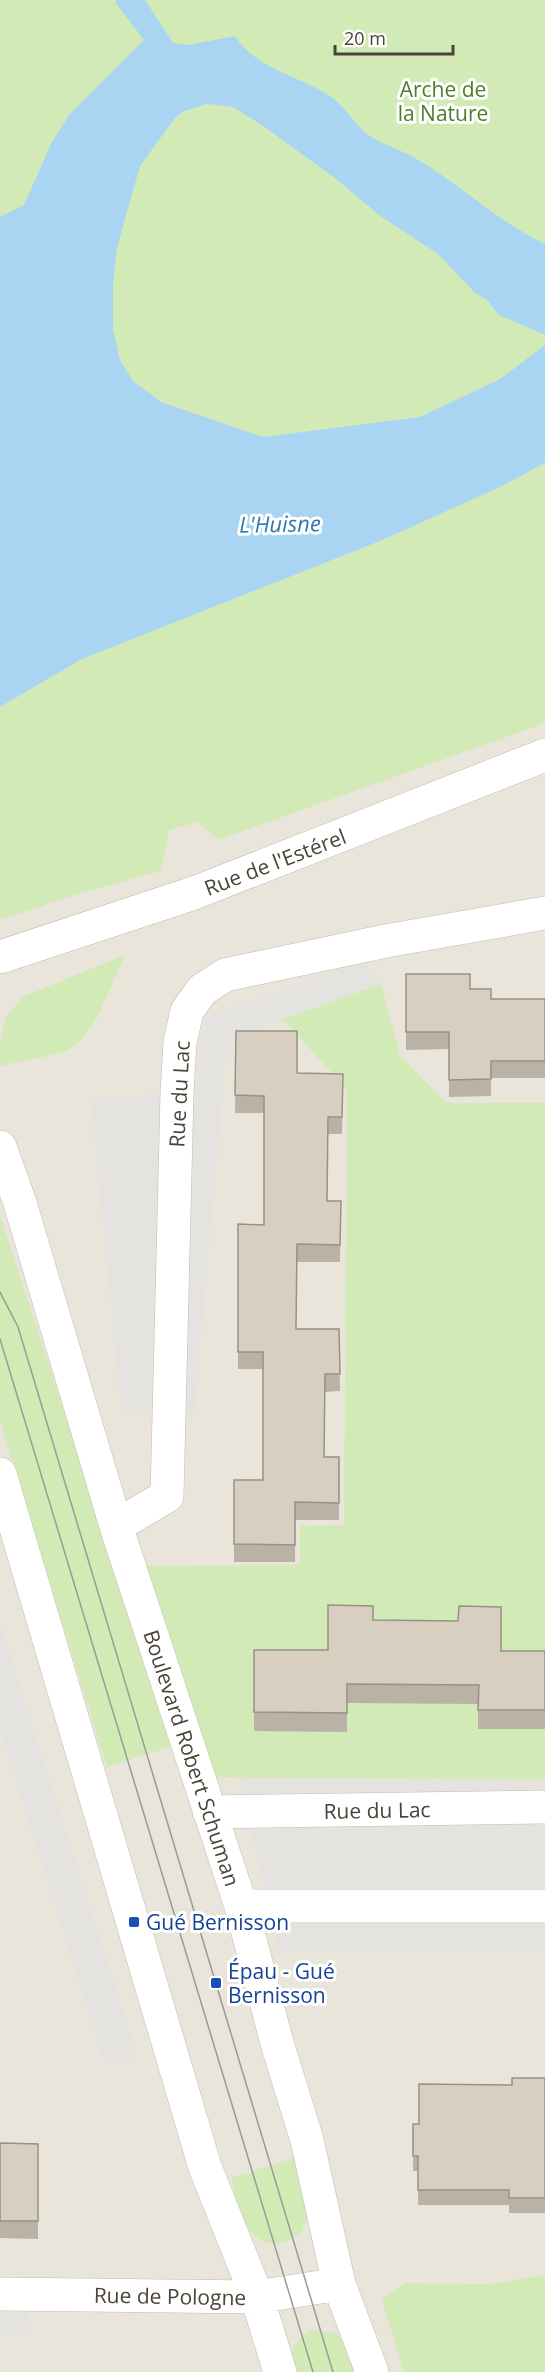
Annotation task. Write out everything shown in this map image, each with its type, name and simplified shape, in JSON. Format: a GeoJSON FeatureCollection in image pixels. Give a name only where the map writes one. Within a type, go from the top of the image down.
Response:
{"type":"FeatureCollection","features":[{"type":"Feature","properties":{"kind":"street","name":"Rue de l'Estérel"},"geometry":{"type":"LineString","coordinates":[[0,957],[194,893],[545,755]]}},
{"type":"Feature","properties":{"kind":"street","name":"Rue du Lac"},"geometry":{"type":"LineString","coordinates":[[116,1526],[167,1496],[177,1093],[180,1042],[187,1011],[202,990],[225,975],[386,941],[545,913]]}},
{"type":"Feature","properties":{"kind":"street","name":"Boulevard Robert Schuman"},"geometry":{"type":"LineString","coordinates":[[0,1147],[23,1214],[116,1526],[241,1906],[277,2043],[307,2140],[339,2284],[372,2372]]}},
{"type":"Feature","properties":{"kind":"street"},"geometry":{"type":"LineString","coordinates":[[0,1474],[205,2167],[257,2297],[280,2372]]}},
{"type":"Feature","properties":{"kind":"street","name":"Rue du Lac"},"geometry":{"type":"LineString","coordinates":[[209,1812],[545,1807]]}},
{"type":"Feature","properties":{"kind":"street"},"geometry":{"type":"LineString","coordinates":[[241,1906],[545,1906]]}},
{"type":"Feature","properties":{"kind":"street","name":"Rue de Pologne"},"geometry":{"type":"LineString","coordinates":[[0,2294],[257,2297],[339,2284]]}},
{"type":"Feature","properties":{"kind":"shaded area"},"geometry":{"type":"Polygon","coordinates":[[[232,81],[545,269],[545,2372],[0,2372],[0,280],[232,81]]]}},
{"type":"Feature","properties":{"kind":"shaded area"},"geometry":{"type":"Polygon","coordinates":[[[366,960],[381,984],[282,1019],[227,1042],[194,1420],[121,1409],[91,1100],[196,1090],[204,1017],[366,960]]]}},
{"type":"Feature","properties":{"kind":"shaded area"},"geometry":{"type":"Polygon","coordinates":[[[0,1623],[138,2057],[104,2063],[0,1729],[0,1623]]]}},
{"type":"Feature","properties":{"kind":"shaded area"},"geometry":{"type":"Polygon","coordinates":[[[239,1778],[545,1780],[545,1950],[279,1952],[239,1778]]]}},
{"type":"Feature","properties":{"kind":"shaded area"},"geometry":{"type":"Polygon","coordinates":[[[0,2303],[28,2304],[30,2334],[0,2334],[0,2303]]]}},
{"type":"Feature","properties":{"kind":"green space","name":"Arche de la Nature"},"geometry":{"type":"Polygon","coordinates":[[[0,0],[545,0],[545,269],[232,82],[137,120],[0,280],[0,0]]]}},
{"type":"Feature","properties":{"kind":"green space"},"geometry":{"type":"Polygon","coordinates":[[[206,104],[233,107],[263,126],[335,178],[379,215],[438,254],[474,292],[487,300],[499,315],[545,335],[545,345],[500,379],[420,417],[263,437],[161,402],[133,381],[120,360],[113,330],[113,285],[117,248],[140,166],[176,117],[194,106],[206,104]]]}},
{"type":"Feature","properties":{"kind":"green space"},"geometry":{"type":"Polygon","coordinates":[[[545,463],[545,723],[218,840],[198,822],[169,830],[161,871],[80,893],[0,920],[0,707],[82,659],[380,541],[500,487],[545,463]]]}},
{"type":"Feature","properties":{"kind":"green space"},"geometry":{"type":"Polygon","coordinates":[[[125,955],[97,1017],[82,1039],[72,1048],[49,1056],[0,1066],[0,1042],[6,1017],[22,997],[125,955]]]}},
{"type":"Feature","properties":{"kind":"green space"},"geometry":{"type":"Polygon","coordinates":[[[381,984],[400,1055],[446,1103],[545,1103],[545,1780],[202,1777],[145,1566],[300,1565],[300,1526],[344,1525],[347,1089],[282,1019],[381,984]]]}},
{"type":"Feature","properties":{"kind":"green space"},"geometry":{"type":"Polygon","coordinates":[[[0,1215],[173,1746],[107,1767],[0,1421],[0,1215]]]}},
{"type":"Feature","properties":{"kind":"green space"},"geometry":{"type":"Polygon","coordinates":[[[296,2157],[308,2215],[302,2232],[281,2243],[269,2243],[259,2239],[251,2232],[245,2222],[231,2178],[296,2157]]]}},
{"type":"Feature","properties":{"kind":"green space"},"geometry":{"type":"Polygon","coordinates":[[[545,2275],[545,2372],[404,2372],[382,2300],[405,2283],[490,2284],[545,2275]]]}},
{"type":"Feature","properties":{"kind":"green space"},"geometry":{"type":"Polygon","coordinates":[[[311,2329],[338,2334],[348,2348],[355,2372],[289,2372],[294,2347],[311,2329]]]}},
{"type":"Feature","properties":{"kind":"water","name":"L'Huisne"},"geometry":{"type":"Polygon","coordinates":[[[117,0],[145,0],[173,43],[188,45],[235,36],[254,57],[331,97],[368,135],[432,168],[511,225],[545,244],[545,335],[499,315],[487,300],[474,292],[438,254],[379,215],[335,178],[263,126],[233,107],[206,104],[185,111],[176,117],[140,166],[117,248],[113,285],[113,330],[120,360],[133,381],[161,402],[263,437],[420,417],[500,379],[545,345],[545,463],[500,487],[380,541],[82,659],[0,707],[0,217],[24,205],[52,142],[70,114],[144,40],[115,2],[117,0]]]}},
{"type":"Feature","properties":{"kind":"building"},"geometry":{"type":"Polygon","coordinates":[[[406,974],[470,974],[470,989],[491,989],[491,999],[545,999],[545,1061],[491,1061],[491,1079],[449,1080],[449,1032],[406,1032],[406,974]]]}},
{"type":"Feature","properties":{"kind":"building"},"geometry":{"type":"Polygon","coordinates":[[[236,1031],[297,1031],[297,1073],[343,1074],[342,1117],[328,1117],[327,1201],[341,1201],[340,1245],[297,1244],[296,1329],[339,1329],[340,1374],[325,1374],[324,1457],[339,1457],[339,1503],[295,1502],[295,1545],[234,1544],[234,1480],[263,1480],[263,1352],[238,1352],[238,1224],[264,1225],[264,1096],[235,1095],[236,1031]]]}},
{"type":"Feature","properties":{"kind":"building"},"geometry":{"type":"Polygon","coordinates":[[[328,1605],[373,1606],[373,1620],[458,1621],[459,1606],[501,1607],[501,1651],[545,1651],[545,1710],[478,1710],[479,1685],[347,1684],[347,1713],[254,1712],[254,1650],[328,1650],[328,1605]]]}},
{"type":"Feature","properties":{"kind":"building"},"geometry":{"type":"Polygon","coordinates":[[[512,2078],[545,2078],[545,2198],[509,2198],[509,2190],[418,2190],[418,2156],[413,2156],[413,2124],[419,2124],[419,2084],[512,2085],[512,2078]]]}},
{"type":"Feature","properties":{"kind":"building"},"geometry":{"type":"Polygon","coordinates":[[[0,2143],[38,2144],[38,2221],[0,2221],[0,2143]]]}},
{"type":"Feature","properties":{"kind":"tram line"},"geometry":{"type":"LineString","coordinates":[[0,1292],[18,1327],[333,2372]]}},
{"type":"Feature","properties":{"kind":"tram line"},"geometry":{"type":"LineString","coordinates":[[0,1339],[313,2372]]}},
{"type":"Feature","properties":{"kind":"place","name":"Gué Bernisson"},"geometry":{"type":"Point","coordinates":[134,1922]}},
{"type":"Feature","properties":{"kind":"place","name":"Épau - Gué Bernisson"},"geometry":{"type":"Point","coordinates":[216,1983]}}]}
